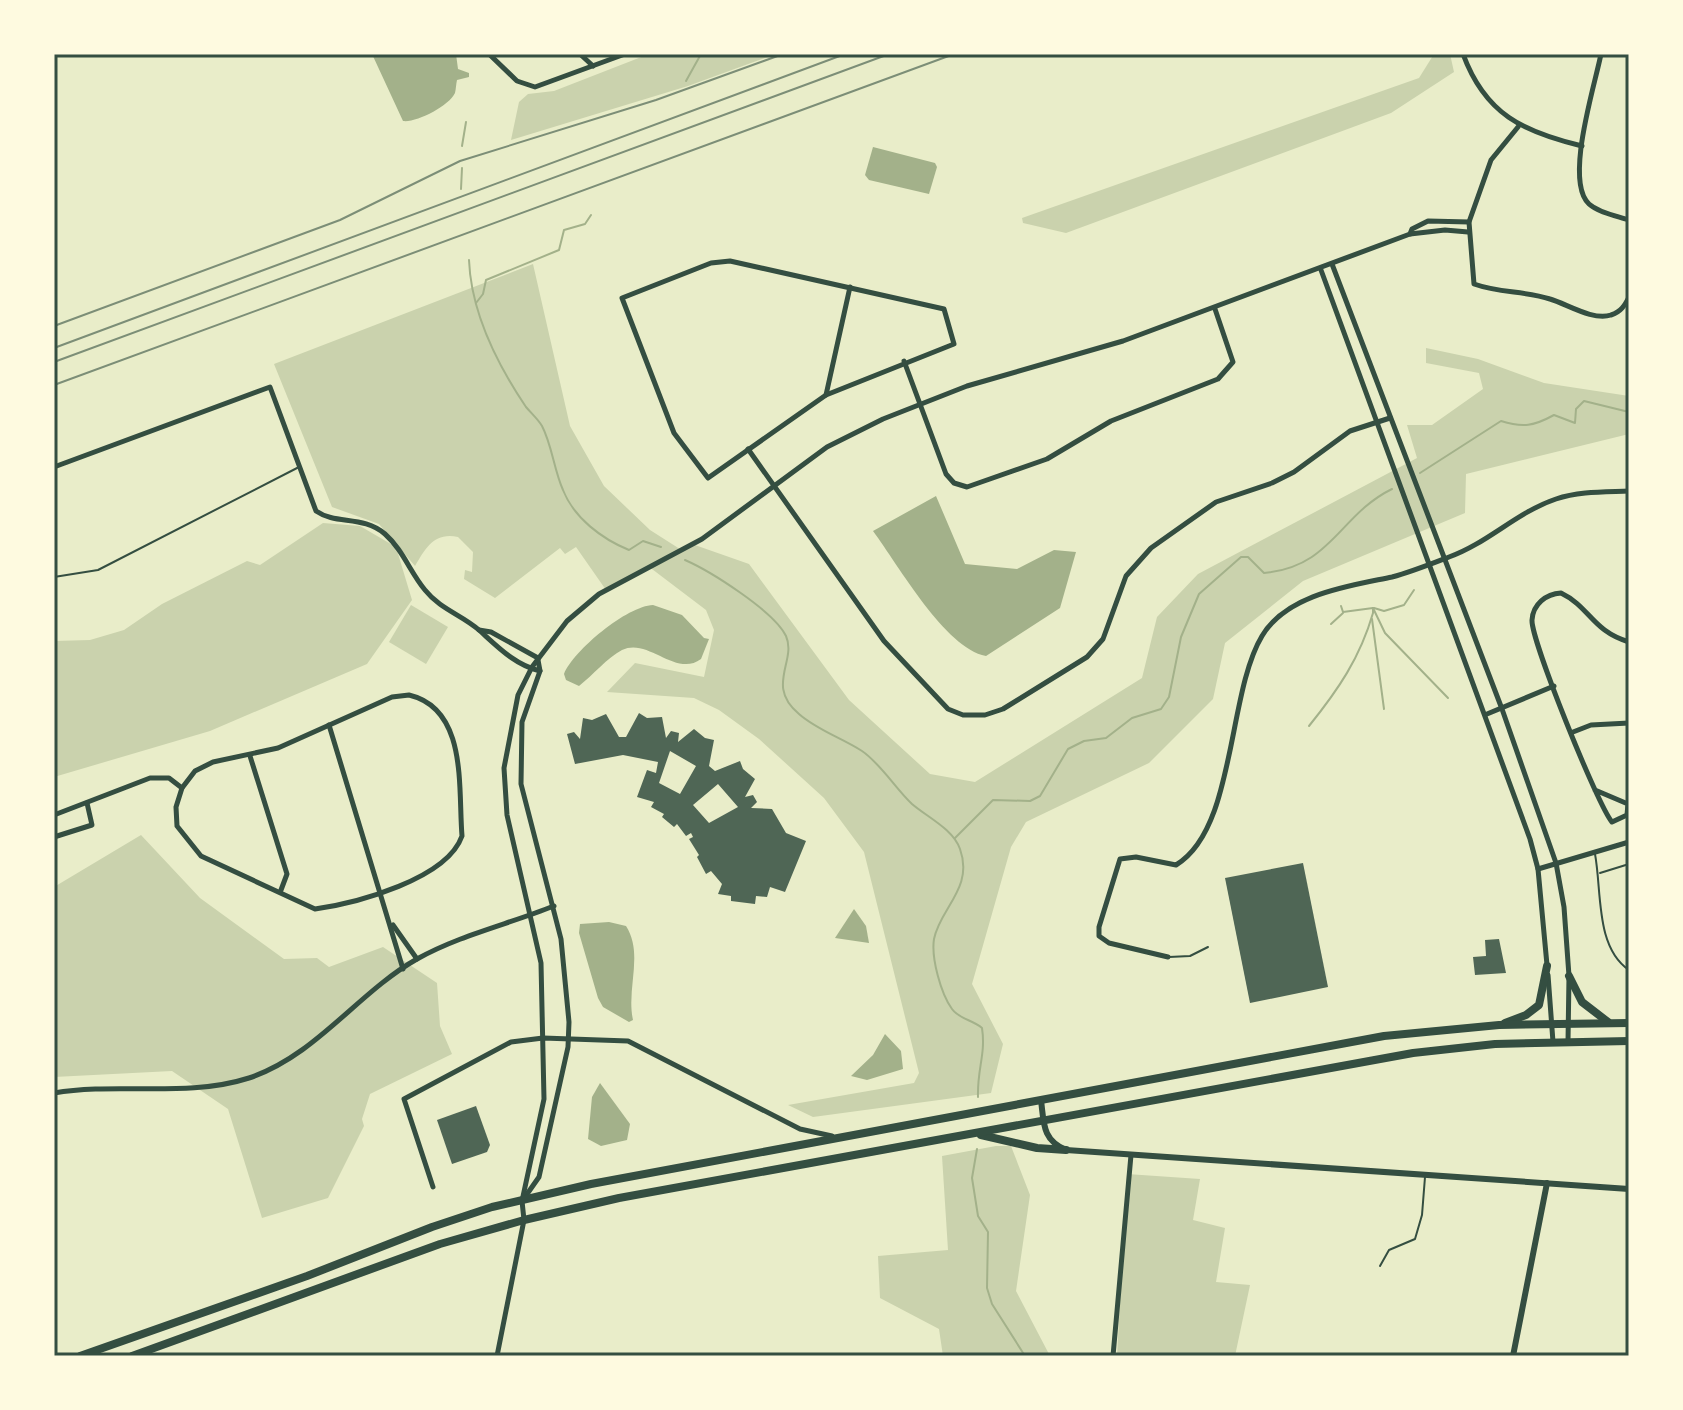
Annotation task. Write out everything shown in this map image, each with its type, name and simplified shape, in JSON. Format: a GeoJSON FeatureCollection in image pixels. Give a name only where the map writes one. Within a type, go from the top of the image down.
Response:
{"type":"FeatureCollection","features":[{"type":"Feature","properties":{"kind":"highway"},"geometry":{"type":"LineString","coordinates":[[1499,1025],[1526,1015],[1539,1005],[1547,966]]}},
{"type":"Feature","properties":{"kind":"highway"},"geometry":{"type":"LineString","coordinates":[[1569,976],[1582,1002],[1608,1023]]}},
{"type":"Feature","properties":{"kind":"highway"},"geometry":{"type":"LineString","coordinates":[[83,1355],[307,1276],[432,1227],[591,1184],[1368,1040],[1499,1025],[1629,1023]]}},
{"type":"Feature","properties":{"kind":"highway"},"geometry":{"type":"LineString","coordinates":[[132,1356],[440,1244],[619,1198],[1413,1053],[1553,1042],[1629,1041]]}},
{"type":"Feature","properties":{"kind":"highway"},"geometry":{"type":"LineString","coordinates":[[972,1134],[1008,1139],[1037,1148],[1066,1150]]}},
{"type":"Feature","properties":{"kind":"street"},"geometry":{"type":"LineString","coordinates":[[489,54],[520,83],[543,85],[625,54]]}},
{"type":"Feature","properties":{"kind":"street"},"geometry":{"type":"LineString","coordinates":[[580,54],[593,66]]}},
{"type":"Feature","properties":{"kind":"street"},"geometry":{"type":"LineString","coordinates":[[1463,54],[1473,81],[1518,127],[1582,146]]}},
{"type":"Feature","properties":{"kind":"street"},"geometry":{"type":"LineString","coordinates":[[1601,54],[1582,146],[1578,188],[1589,204],[1629,220]]}},
{"type":"Feature","properties":{"kind":"street"},"geometry":{"type":"LineString","coordinates":[[1518,127],[1491,160],[1469,222],[1474,284],[1492,291],[1546,297],[1590,313],[1610,316],[1623,308],[1629,297]]}},
{"type":"Feature","properties":{"kind":"street"},"geometry":{"type":"LineString","coordinates":[[1410,234],[1412,229],[1428,221],[1469,222]]}},
{"type":"Feature","properties":{"kind":"street"},"geometry":{"type":"LineString","coordinates":[[497,1356],[524,1220],[522,1201],[544,1099],[541,963],[507,815],[504,768],[518,695],[538,658],[567,621],[599,594],[702,539],[827,447],[920,403],[1123,341],[1321,270],[1410,234],[1445,230],[1468,232]]}},
{"type":"Feature","properties":{"kind":"street"},"geometry":{"type":"LineString","coordinates":[[730,261],[850,287],[944,309],[954,344],[904,361],[826,395],[708,478],[674,433],[622,298],[711,263],[730,261]]}},
{"type":"Feature","properties":{"kind":"street"},"geometry":{"type":"LineString","coordinates":[[1332,264],[1442,560],[1502,709],[1556,863],[1564,907],[1569,976],[1568,1042]]}},
{"type":"Feature","properties":{"kind":"street"},"geometry":{"type":"LineString","coordinates":[[1321,270],[1487,714],[1538,869],[1553,1042]]}},
{"type":"Feature","properties":{"kind":"street"},"geometry":{"type":"LineString","coordinates":[[826,395],[850,287]]}},
{"type":"Feature","properties":{"kind":"street"},"geometry":{"type":"LineString","coordinates":[[904,361],[946,474],[954,483],[967,487],[1047,459],[1111,421],[1183,394],[1226,373],[1233,362],[1215,309]]}},
{"type":"Feature","properties":{"kind":"street"},"geometry":{"type":"LineString","coordinates":[[54,467],[270,387],[316,511],[323,516],[368,524],[383,533],[398,547],[425,590],[442,608],[478,629],[531,669],[540,671]]}},
{"type":"Feature","properties":{"kind":"street"},"geometry":{"type":"LineString","coordinates":[[748,449],[777,485],[862,612],[934,696],[948,709],[963,715],[985,715],[1003,709],[1087,657],[1103,639],[1126,576],[1151,548],[1216,502],[1238,492],[1272,483],[1294,472],[1350,431],[1390,418]]}},
{"type":"Feature","properties":{"kind":"street"},"geometry":{"type":"LineString","coordinates":[[1168,957],[1109,943],[1099,936],[1120,859],[1136,857],[1176,865],[1192,855],[1204,836],[1253,655],[1262,635],[1273,622],[1321,592],[1393,576],[1442,560],[1558,498],[1629,491]]}},
{"type":"Feature","properties":{"kind":"street"},"geometry":{"type":"LineString","coordinates":[[1595,790],[1628,804],[1627,815],[1612,822],[1595,790],[1533,628],[1534,610],[1546,597],[1561,593],[1569,597],[1605,633],[1629,642]]}},
{"type":"Feature","properties":{"kind":"street"},"geometry":{"type":"LineString","coordinates":[[478,629],[491,632],[538,658]]}},
{"type":"Feature","properties":{"kind":"street"},"geometry":{"type":"LineString","coordinates":[[522,1201],[539,1177],[568,1038],[566,982],[554,906],[521,784],[522,722],[540,671],[538,658]]}},
{"type":"Feature","properties":{"kind":"street"},"geometry":{"type":"LineString","coordinates":[[1487,714],[1554,686]]}},
{"type":"Feature","properties":{"kind":"street"},"geometry":{"type":"LineString","coordinates":[[409,695],[425,699],[441,711],[454,738],[462,836],[458,849],[433,872],[315,909],[281,890],[201,856],[185,840],[177,826],[176,807],[182,788],[195,771],[213,762],[250,756],[392,697],[409,695]]}},
{"type":"Feature","properties":{"kind":"street"},"geometry":{"type":"LineString","coordinates":[[1573,732],[1591,725],[1629,723]]}},
{"type":"Feature","properties":{"kind":"street"},"geometry":{"type":"LineString","coordinates":[[329,725],[393,924],[417,959]]}},
{"type":"Feature","properties":{"kind":"street"},"geometry":{"type":"LineString","coordinates":[[250,756],[287,874],[281,890]]}},
{"type":"Feature","properties":{"kind":"street"},"geometry":{"type":"LineString","coordinates":[[54,815],[150,778],[169,778],[182,788]]}},
{"type":"Feature","properties":{"kind":"street"},"geometry":{"type":"LineString","coordinates":[[54,837],[92,825],[87,802]]}},
{"type":"Feature","properties":{"kind":"street"},"geometry":{"type":"LineString","coordinates":[[1538,869],[1629,842]]}},
{"type":"Feature","properties":{"kind":"street"},"geometry":{"type":"LineString","coordinates":[[54,1093],[83,1088],[200,1086],[245,1079],[276,1068],[309,1047],[417,959],[554,906]]}},
{"type":"Feature","properties":{"kind":"street"},"geometry":{"type":"LineString","coordinates":[[393,924],[391,936],[403,969]]}},
{"type":"Feature","properties":{"kind":"street"},"geometry":{"type":"LineString","coordinates":[[433,1187],[404,1099],[498,1047],[543,1038],[628,1041],[800,1129],[841,1138]]}},
{"type":"Feature","properties":{"kind":"street"},"geometry":{"type":"LineString","coordinates":[[1041,1100],[1051,1144],[1066,1150],[1629,1189]]}},
{"type":"Feature","properties":{"kind":"street"},"geometry":{"type":"LineString","coordinates":[[1113,1356],[1131,1155]]}},
{"type":"Feature","properties":{"kind":"street"},"geometry":{"type":"LineString","coordinates":[[1513,1356],[1547,1183]]}},
{"type":"Feature","properties":{"kind":"lane"},"geometry":{"type":"LineString","coordinates":[[54,577],[98,570],[299,466]]}},
{"type":"Feature","properties":{"kind":"lane"},"geometry":{"type":"LineString","coordinates":[[1595,853],[1607,943],[1618,962],[1629,970]]}},
{"type":"Feature","properties":{"kind":"lane"},"geometry":{"type":"LineString","coordinates":[[1599,873],[1629,864]]}},
{"type":"Feature","properties":{"kind":"lane"},"geometry":{"type":"LineString","coordinates":[[1168,957],[1190,956],[1208,947]]}},
{"type":"Feature","properties":{"kind":"lane"},"geometry":{"type":"LineString","coordinates":[[1380,1266],[1389,1250],[1415,1239],[1422,1215],[1425,1176]]}},
{"type":"Feature","properties":{"kind":"shaded area"},"geometry":{"type":"Polygon","coordinates":[[[372,54],[456,54],[458,69],[469,73],[469,77],[457,80],[452,98],[439,108],[416,119],[403,121],[372,54]]]}},
{"type":"Feature","properties":{"kind":"shaded area"},"geometry":{"type":"Polygon","coordinates":[[[649,54],[776,54],[688,86],[511,140],[519,102],[528,94],[554,91],[649,54]]]}},
{"type":"Feature","properties":{"kind":"shaded area"},"geometry":{"type":"Polygon","coordinates":[[[1434,54],[1450,54],[1454,72],[1391,113],[1066,233],[1023,223],[1022,218],[1419,78],[1434,54]]]}},
{"type":"Feature","properties":{"kind":"shaded area"},"geometry":{"type":"Polygon","coordinates":[[[873,147],[935,163],[937,167],[929,194],[869,180],[865,175],[873,147]]]}},
{"type":"Feature","properties":{"kind":"shaded area"},"geometry":{"type":"Polygon","coordinates":[[[533,264],[570,426],[604,486],[650,530],[683,551],[692,544],[749,564],[849,700],[930,774],[975,782],[1142,678],[1157,617],[1198,574],[1417,458],[1407,425],[1432,425],[1483,389],[1479,373],[1426,363],[1426,348],[1478,359],[1544,383],[1629,396],[1629,434],[1466,474],[1465,513],[1303,581],[1225,643],[1213,699],[1149,763],[1026,822],[1011,847],[972,984],[1003,1044],[991,1093],[813,1117],[788,1105],[914,1083],[919,1073],[864,852],[824,798],[759,739],[719,710],[694,698],[607,692],[635,663],[704,677],[714,630],[706,610],[648,566],[606,590],[576,547],[565,554],[560,548],[495,598],[464,579],[465,570],[472,572],[473,552],[458,537],[437,539],[415,566],[379,524],[332,507],[274,364],[533,264]]]}},
{"type":"Feature","properties":{"kind":"shaded area"},"geometry":{"type":"Polygon","coordinates":[[[936,496],[965,564],[1017,569],[1054,550],[1076,552],[1060,608],[986,656],[970,650],[939,622],[873,531],[936,496]]]}},
{"type":"Feature","properties":{"kind":"shaded area"},"geometry":{"type":"Polygon","coordinates":[[[323,523],[360,526],[396,547],[412,600],[367,664],[210,731],[54,777],[54,641],[90,640],[124,630],[162,604],[247,561],[260,565],[323,523]]]}},
{"type":"Feature","properties":{"kind":"shaded area"},"geometry":{"type":"Polygon","coordinates":[[[411,605],[448,627],[426,664],[389,642],[411,605]]]}},
{"type":"Feature","properties":{"kind":"shaded area"},"geometry":{"type":"Polygon","coordinates":[[[653,605],[682,615],[704,638],[709,639],[701,659],[682,664],[632,647],[617,653],[579,686],[566,680],[564,674],[578,653],[602,631],[630,613],[653,605]]]}},
{"type":"Feature","properties":{"kind":"shaded area"},"geometry":{"type":"Polygon","coordinates":[[[141,835],[200,898],[284,959],[317,958],[329,967],[383,947],[437,983],[440,1026],[452,1054],[370,1094],[362,1119],[364,1126],[328,1198],[262,1218],[228,1109],[172,1071],[54,1077],[54,887],[141,835]]]}},
{"type":"Feature","properties":{"kind":"shaded area"},"geometry":{"type":"Polygon","coordinates":[[[854,909],[866,926],[869,943],[835,938],[854,909]]]}},
{"type":"Feature","properties":{"kind":"shaded area"},"geometry":{"type":"Polygon","coordinates":[[[609,922],[626,926],[634,948],[633,1020],[629,1022],[603,1007],[579,933],[580,924],[609,922]]]}},
{"type":"Feature","properties":{"kind":"shaded area"},"geometry":{"type":"Polygon","coordinates":[[[885,1034],[901,1051],[903,1069],[867,1080],[851,1076],[873,1055],[885,1034]]]}},
{"type":"Feature","properties":{"kind":"shaded area"},"geometry":{"type":"Polygon","coordinates":[[[600,1083],[630,1124],[627,1140],[601,1146],[588,1139],[592,1097],[600,1083]]]}},
{"type":"Feature","properties":{"kind":"shaded area"},"geometry":{"type":"Polygon","coordinates":[[[1011,1146],[1030,1195],[1016,1291],[1050,1356],[943,1356],[939,1329],[880,1298],[878,1256],[948,1250],[942,1156],[1011,1146]]]}},
{"type":"Feature","properties":{"kind":"shaded area"},"geometry":{"type":"Polygon","coordinates":[[[1127,1174],[1200,1179],[1193,1220],[1225,1228],[1216,1282],[1250,1285],[1235,1356],[1117,1356],[1127,1174]]]}},
{"type":"Feature","properties":{"kind":"building"},"geometry":{"type":"Polygon","coordinates":[[[639,713],[647,718],[662,717],[666,738],[671,731],[679,733],[678,742],[694,729],[705,738],[714,740],[709,766],[715,771],[740,761],[743,769],[755,779],[745,797],[753,795],[757,802],[751,808],[772,809],[786,833],[806,841],[785,892],[770,887],[767,897],[756,896],[755,904],[731,901],[731,896],[718,894],[722,884],[711,871],[706,874],[689,839],[693,837],[691,833],[686,836],[677,824],[674,827],[662,817],[664,814],[651,807],[654,802],[637,797],[647,770],[656,773],[658,762],[623,755],[575,764],[567,734],[574,732],[580,739],[583,718],[592,720],[606,714],[619,737],[626,737],[639,713]],[[670,751],[659,783],[680,794],[696,766],[670,751]],[[718,784],[693,805],[709,823],[738,807],[718,784]]]}},
{"type":"Feature","properties":{"kind":"building"},"geometry":{"type":"Polygon","coordinates":[[[1303,863],[1328,987],[1250,1003],[1225,878],[1303,863]]]}},
{"type":"Feature","properties":{"kind":"building"},"geometry":{"type":"Polygon","coordinates":[[[1499,939],[1506,973],[1475,975],[1473,957],[1486,956],[1485,940],[1499,939]]]}},
{"type":"Feature","properties":{"kind":"building"},"geometry":{"type":"Polygon","coordinates":[[[476,1106],[490,1145],[487,1152],[452,1164],[437,1120],[476,1106]]]}},
{"type":"Feature","properties":{"kind":"waterway"},"geometry":{"type":"LineString","coordinates":[[686,81],[701,54]]}},
{"type":"Feature","properties":{"kind":"waterway"},"geometry":{"type":"LineString","coordinates":[[462,146],[466,122]]}},
{"type":"Feature","properties":{"kind":"waterway"},"geometry":{"type":"LineString","coordinates":[[461,189],[462,168]]}},
{"type":"Feature","properties":{"kind":"waterway"},"geometry":{"type":"LineString","coordinates":[[476,303],[483,294],[486,280],[559,250],[564,230],[585,224],[591,215]]}},
{"type":"Feature","properties":{"kind":"waterway"},"geometry":{"type":"LineString","coordinates":[[469,260],[475,299],[487,337],[515,390],[542,426],[560,482],[574,510],[599,534],[629,550],[643,541],[661,547]]}},
{"type":"Feature","properties":{"kind":"waterway"},"geometry":{"type":"LineString","coordinates":[[1420,473],[1501,421],[1528,425],[1554,415],[1575,423],[1576,409],[1584,401],[1629,412]]}},
{"type":"Feature","properties":{"kind":"waterway"},"geometry":{"type":"LineString","coordinates":[[955,838],[993,800],[1030,801],[1040,796],[1068,749],[1084,741],[1106,738],[1132,718],[1161,709],[1169,697],[1181,637],[1199,594],[1241,557],[1248,557],[1264,573],[1287,569],[1305,561],[1320,551],[1359,512],[1392,489]]}},
{"type":"Feature","properties":{"kind":"waterway"},"geometry":{"type":"LineString","coordinates":[[685,560],[740,593],[779,626],[788,645],[783,684],[789,704],[814,725],[869,756],[912,804],[946,829],[957,842],[963,875],[937,928],[934,956],[941,985],[952,1009],[982,1028],[978,1097]]}},
{"type":"Feature","properties":{"kind":"waterway"},"geometry":{"type":"LineString","coordinates":[[1374,608],[1384,611],[1404,605],[1414,590]]}},
{"type":"Feature","properties":{"kind":"waterway"},"geometry":{"type":"LineString","coordinates":[[1309,726],[1347,673],[1362,645],[1373,613],[1373,608],[1343,612],[1341,606]]}},
{"type":"Feature","properties":{"kind":"waterway"},"geometry":{"type":"LineString","coordinates":[[1373,608],[1385,633],[1448,698]]}},
{"type":"Feature","properties":{"kind":"waterway"},"geometry":{"type":"LineString","coordinates":[[1331,624],[1343,613]]}},
{"type":"Feature","properties":{"kind":"waterway"},"geometry":{"type":"LineString","coordinates":[[1372,619],[1384,709]]}},
{"type":"Feature","properties":{"kind":"waterway"},"geometry":{"type":"LineString","coordinates":[[977,1149],[972,1178],[978,1216],[988,1232],[987,1288],[992,1304],[1025,1356]]}},
{"type":"Feature","properties":{"kind":"railway"},"geometry":{"type":"LineString","coordinates":[[54,326],[340,220],[460,161],[656,100],[783,54]]}},
{"type":"Feature","properties":{"kind":"railway"},"geometry":{"type":"LineString","coordinates":[[54,348],[845,54]]}},
{"type":"Feature","properties":{"kind":"railway"},"geometry":{"type":"LineString","coordinates":[[54,362],[889,54]]}},
{"type":"Feature","properties":{"kind":"railway"},"geometry":{"type":"LineString","coordinates":[[54,385],[954,54]]}}]}
